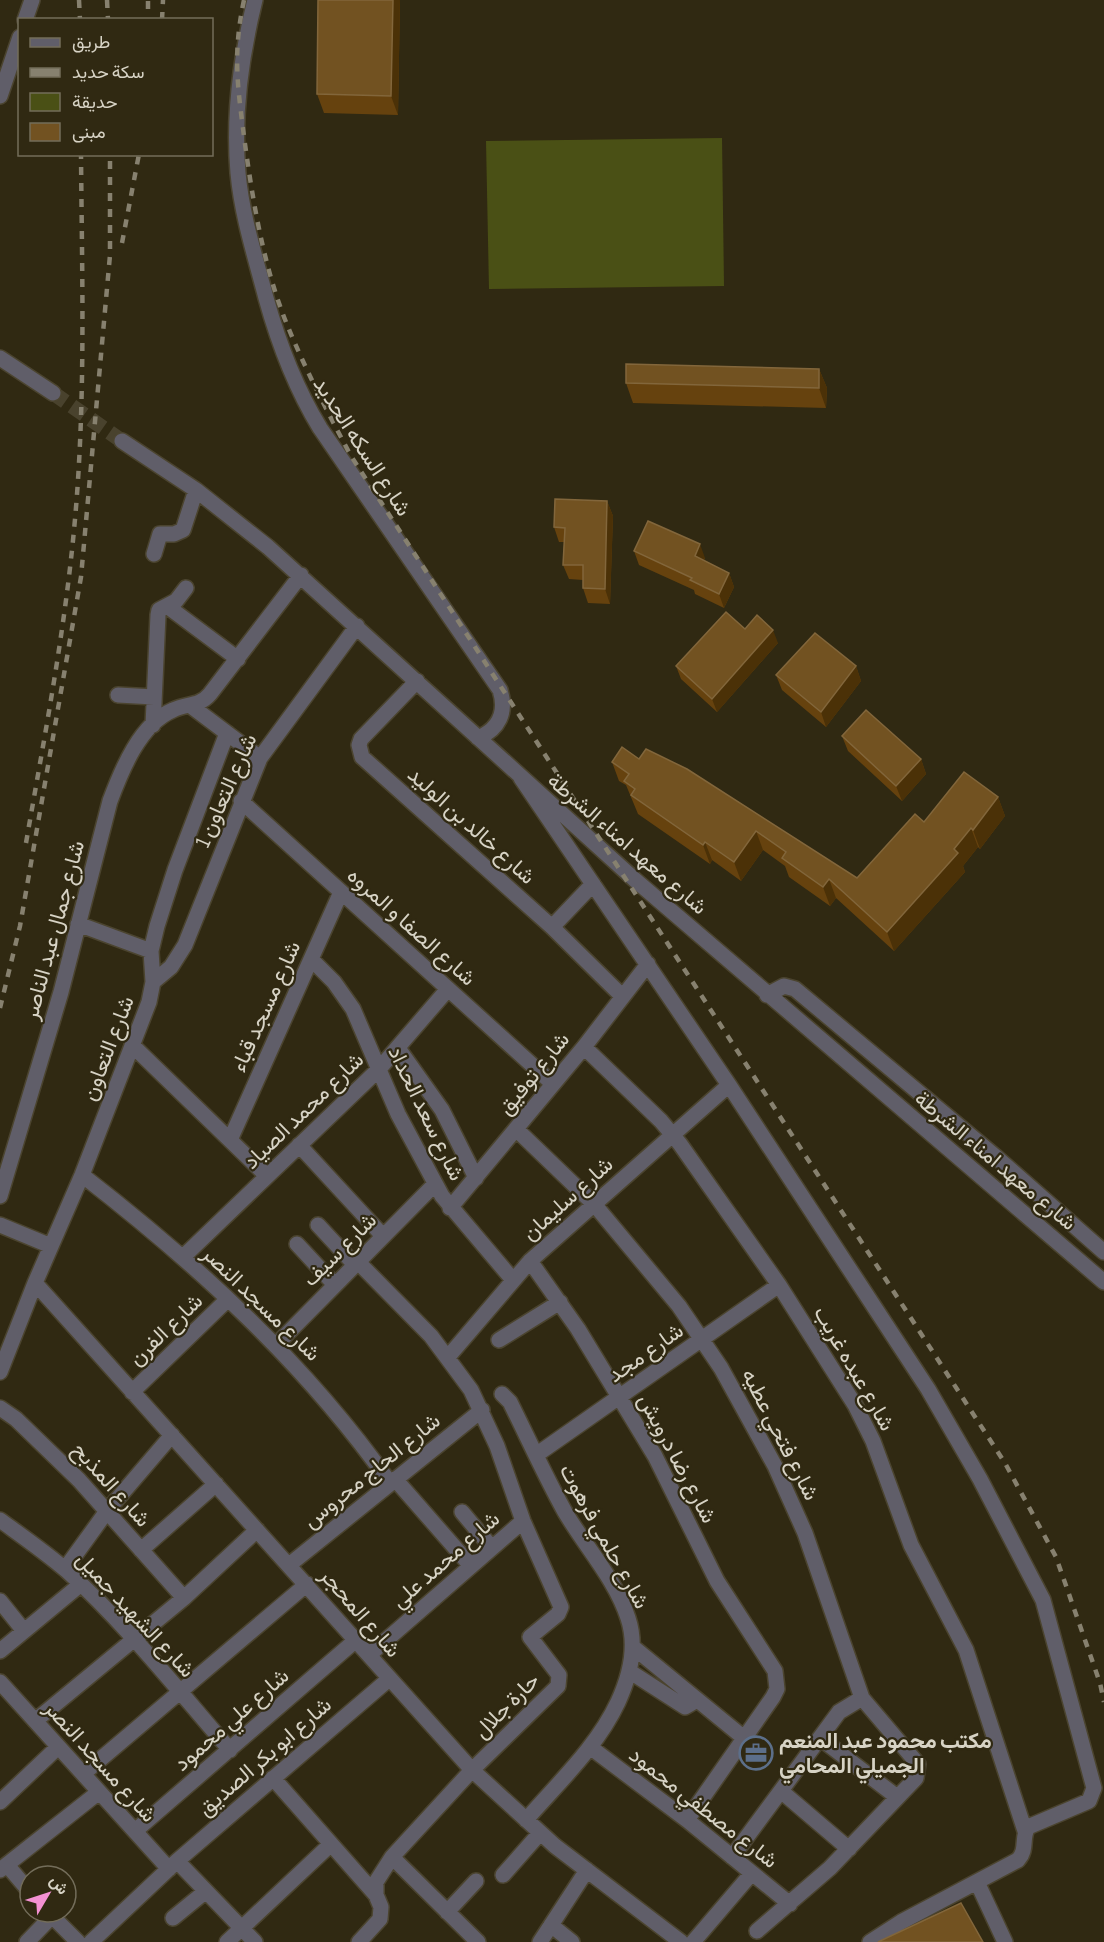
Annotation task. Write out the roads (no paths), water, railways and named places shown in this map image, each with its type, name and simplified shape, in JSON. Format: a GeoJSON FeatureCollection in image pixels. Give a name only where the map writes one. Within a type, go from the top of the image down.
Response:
{"type":"FeatureCollection","features":[{"type":"Feature","properties":{"kind":"street"},"geometry":{"type":"LineString","coordinates":[[26,18],[32,0]]}},
{"type":"Feature","properties":{"kind":"street","name":"شارع السكه الحديد"},"geometry":{"type":"LineString","coordinates":[[255,0],[242,59],[237,141],[238,173],[249,235],[273,327],[296,386],[320,428],[500,690],[503,700],[500,719],[487,734],[478,738]]}},
{"type":"Feature","properties":{"kind":"street"},"geometry":{"type":"LineString","coordinates":[[0,96],[6,56],[18,40]]}},
{"type":"Feature","properties":{"kind":"street"},"geometry":{"type":"LineString","coordinates":[[0,358],[53,393]]}},
{"type":"Feature","properties":{"kind":"street","name":"شارع معهد امناء الشرطة"},"geometry":{"type":"LineString","coordinates":[[122,441],[196,490],[301,575],[521,778],[767,995],[1104,1281]]}},
{"type":"Feature","properties":{"kind":"street"},"geometry":{"type":"LineString","coordinates":[[154,554],[160,534],[174,534],[183,530],[196,490]]}},
{"type":"Feature","properties":{"kind":"street","name":"شارع جمال عبد الناصر"},"geometry":{"type":"LineString","coordinates":[[0,1196],[78,924],[110,801],[128,760],[153,725],[173,710],[205,700],[301,575]]}},
{"type":"Feature","properties":{"kind":"street"},"geometry":{"type":"LineString","coordinates":[[153,725],[159,610],[176,601],[186,588]]}},
{"type":"Feature","properties":{"kind":"street"},"geometry":{"type":"LineString","coordinates":[[167,606],[238,659]]}},
{"type":"Feature","properties":{"kind":"street","name":"شارع التعاون 1"},"geometry":{"type":"LineString","coordinates":[[153,982],[171,967],[185,945],[260,758],[357,626]]}},
{"type":"Feature","properties":{"kind":"street","name":"شارع خالد بن الوليد"},"geometry":{"type":"LineString","coordinates":[[417,681],[361,739],[359,752],[552,927],[622,996]]}},
{"type":"Feature","properties":{"kind":"street"},"geometry":{"type":"LineString","coordinates":[[118,695],[154,697]]}},
{"type":"Feature","properties":{"kind":"street"},"geometry":{"type":"LineString","coordinates":[[191,706],[260,758]]}},
{"type":"Feature","properties":{"kind":"street","name":"شارع التعاون"},"geometry":{"type":"LineString","coordinates":[[0,1372],[35,1283],[82,1175],[149,1002],[153,982],[151,951],[175,870],[227,733]]}},
{"type":"Feature","properties":{"kind":"street"},"geometry":{"type":"LineString","coordinates":[[521,778],[729,1084],[928,1389],[1032,1575],[1052,1627],[1094,1788],[1089,1801],[1031,1825],[1025,1831],[1024,1851],[1018,1860],[870,1942]]}},
{"type":"Feature","properties":{"kind":"street","name":"شارع الصفا و المروه"},"geometry":{"type":"LineString","coordinates":[[241,801],[553,1084]]}},
{"type":"Feature","properties":{"kind":"street"},"geometry":{"type":"LineString","coordinates":[[552,927],[593,884]]}},
{"type":"Feature","properties":{"kind":"street","name":"شارع مسجد قباء"},"geometry":{"type":"LineString","coordinates":[[230,1140],[341,892]]}},
{"type":"Feature","properties":{"kind":"street"},"geometry":{"type":"LineString","coordinates":[[78,924],[151,951]]}},
{"type":"Feature","properties":{"kind":"street","name":"شارع سعد الحداد"},"geometry":{"type":"LineString","coordinates":[[311,959],[348,1002],[402,1122],[450,1208],[513,1280]]}},
{"type":"Feature","properties":{"kind":"street","name":"شارع توفيق"},"geometry":{"type":"LineString","coordinates":[[450,1208],[584,1047],[648,964]]}},
{"type":"Feature","properties":{"kind":"street"},"geometry":{"type":"LineString","coordinates":[[767,995],[784,986],[795,989],[1104,1252]]}},
{"type":"Feature","properties":{"kind":"street","name":"شارع محمد الصياد"},"geometry":{"type":"LineString","coordinates":[[183,1257],[379,1069],[448,989]]}},
{"type":"Feature","properties":{"kind":"street"},"geometry":{"type":"LineString","coordinates":[[132,1046],[267,1176]]}},
{"type":"Feature","properties":{"kind":"street","name":"شارع عبده غريب"},"geometry":{"type":"LineString","coordinates":[[584,1047],[672,1134],[836,1371],[873,1441],[911,1545],[966,1650],[1025,1831]]}},
{"type":"Feature","properties":{"kind":"street"},"geometry":{"type":"LineString","coordinates":[[398,1048],[442,1110],[476,1178]]}},
{"type":"Feature","properties":{"kind":"street","name":"شارع سليمان"},"geometry":{"type":"LineString","coordinates":[[448,1357],[530,1261],[729,1084]]}},
{"type":"Feature","properties":{"kind":"street","name":"شارع فتحي عطيه"},"geometry":{"type":"LineString","coordinates":[[516,1129],[594,1204],[651,1271],[703,1339],[741,1401],[780,1476],[805,1533],[862,1698],[875,1717],[918,1764],[916,1778],[849,1849],[790,1904],[757,1931]]}},
{"type":"Feature","properties":{"kind":"street"},"geometry":{"type":"LineString","coordinates":[[299,1145],[383,1236]]}},
{"type":"Feature","properties":{"kind":"street","name":"شارع مسجد النصر"},"geometry":{"type":"LineString","coordinates":[[82,1175],[183,1257],[276,1345],[337,1411],[393,1481],[471,1566]]}},
{"type":"Feature","properties":{"kind":"street","name":"شارع سيف"},"geometry":{"type":"LineString","coordinates":[[276,1345],[435,1184]]}},
{"type":"Feature","properties":{"kind":"street"},"geometry":{"type":"LineString","coordinates":[[0,1225],[51,1246]]}},
{"type":"Feature","properties":{"kind":"street"},"geometry":{"type":"LineString","coordinates":[[318,1225],[417,1320],[448,1357],[482,1410],[523,1521]]}},
{"type":"Feature","properties":{"kind":"street"},"geometry":{"type":"LineString","coordinates":[[297,1244],[335,1285]]}},
{"type":"Feature","properties":{"kind":"street","name":"شارع رضا درويش"},"geometry":{"type":"LineString","coordinates":[[530,1261],[560,1302],[621,1397],[656,1456],[717,1581],[768,1658],[777,1680],[773,1697],[744,1738]]}},
{"type":"Feature","properties":{"kind":"street","name":"شارع المحجر"},"geometry":{"type":"LineString","coordinates":[[35,1283],[472,1770],[540,1833],[681,1942]]}},
{"type":"Feature","properties":{"kind":"street","name":"شارع مجد"},"geometry":{"type":"LineString","coordinates":[[536,1455],[778,1285]]}},
{"type":"Feature","properties":{"kind":"street","name":"شارع الفرن"},"geometry":{"type":"LineString","coordinates":[[132,1392],[228,1299]]}},
{"type":"Feature","properties":{"kind":"street"},"geometry":{"type":"LineString","coordinates":[[499,1340],[560,1302]]}},
{"type":"Feature","properties":{"kind":"street","name":"شارع حلمي فرهوت"},"geometry":{"type":"LineString","coordinates":[[502,1394],[510,1402],[565,1511],[616,1592],[628,1618],[633,1647],[629,1671],[619,1701],[590,1747],[526,1820]]}},
{"type":"Feature","properties":{"kind":"street","name":"شارع المذبح"},"geometry":{"type":"LineString","coordinates":[[0,1408],[16,1419],[49,1449],[184,1598]]}},
{"type":"Feature","properties":{"kind":"street","name":"شارع الحاج محروس"},"geometry":{"type":"LineString","coordinates":[[289,1565],[482,1410]]}},
{"type":"Feature","properties":{"kind":"street"},"geometry":{"type":"LineString","coordinates":[[65,1569],[107,1511],[172,1435]]}},
{"type":"Feature","properties":{"kind":"street"},"geometry":{"type":"LineString","coordinates":[[141,1550],[216,1484]]}},
{"type":"Feature","properties":{"kind":"street"},"geometry":{"type":"LineString","coordinates":[[462,1512],[492,1548]]}},
{"type":"Feature","properties":{"kind":"street","name":"شارع الشهيد جميل"},"geometry":{"type":"LineString","coordinates":[[0,1520],[65,1569],[81,1584],[135,1640],[230,1750]]}},
{"type":"Feature","properties":{"kind":"street","name":"شارع محمد علي"},"geometry":{"type":"LineString","coordinates":[[369,1655],[523,1521]]}},
{"type":"Feature","properties":{"kind":"street","name":"حارة جلال"},"geometry":{"type":"LineString","coordinates":[[472,1770],[558,1686],[560,1681],[557,1673],[530,1640],[531,1635],[558,1614],[561,1607],[523,1521]]}},
{"type":"Feature","properties":{"kind":"street"},"geometry":{"type":"LineString","coordinates":[[35,1721],[184,1598],[257,1530]]}},
{"type":"Feature","properties":{"kind":"street"},"geometry":{"type":"LineString","coordinates":[[0,1651],[81,1584]]}},
{"type":"Feature","properties":{"kind":"street"},"geometry":{"type":"LineString","coordinates":[[84,1774],[307,1584]]}},
{"type":"Feature","properties":{"kind":"street"},"geometry":{"type":"LineString","coordinates":[[0,1601],[24,1631]]}},
{"type":"Feature","properties":{"kind":"street","name":"شارع علي محمود"},"geometry":{"type":"LineString","coordinates":[[135,1831],[357,1640]]}},
{"type":"Feature","properties":{"kind":"street"},"geometry":{"type":"LineString","coordinates":[[633,1647],[744,1738],[687,1820]]}},
{"type":"Feature","properties":{"kind":"street"},"geometry":{"type":"LineString","coordinates":[[629,1671],[685,1707],[689,1707],[697,1700]]}},
{"type":"Feature","properties":{"kind":"street","name":"شارع ابو بكر الصديق"},"geometry":{"type":"LineString","coordinates":[[91,1942],[173,1865],[390,1679]]}},
{"type":"Feature","properties":{"kind":"street","name":"شارع مسجد النصر"},"geometry":{"type":"LineString","coordinates":[[0,1682],[135,1831],[206,1891],[255,1942]]}},
{"type":"Feature","properties":{"kind":"street"},"geometry":{"type":"LineString","coordinates":[[732,1857],[839,1712],[862,1698]]}},
{"type":"Feature","properties":{"kind":"street"},"geometry":{"type":"LineString","coordinates":[[820,1738],[897,1797]]}},
{"type":"Feature","properties":{"kind":"street"},"geometry":{"type":"LineString","coordinates":[[0,1802],[58,1747]]}},
{"type":"Feature","properties":{"kind":"street","name":"شارع مصطفي محمود"},"geometry":{"type":"LineString","coordinates":[[590,1747],[687,1820],[790,1904]]}},
{"type":"Feature","properties":{"kind":"street"},"geometry":{"type":"LineString","coordinates":[[376,1895],[376,1882],[392,1857],[472,1770]]}},
{"type":"Feature","properties":{"kind":"street"},"geometry":{"type":"LineString","coordinates":[[273,1778],[376,1895],[381,1907],[380,1919],[359,1942]]}},
{"type":"Feature","properties":{"kind":"street"},"geometry":{"type":"LineString","coordinates":[[781,1791],[849,1849]]}},
{"type":"Feature","properties":{"kind":"street"},"geometry":{"type":"LineString","coordinates":[[18,1881],[3,1868],[99,1792]]}},
{"type":"Feature","properties":{"kind":"street"},"geometry":{"type":"LineString","coordinates":[[503,1875],[540,1833]]}},
{"type":"Feature","properties":{"kind":"street"},"geometry":{"type":"LineString","coordinates":[[227,1942],[331,1844]]}},
{"type":"Feature","properties":{"kind":"street"},"geometry":{"type":"LineString","coordinates":[[392,1857],[478,1942]]}},
{"type":"Feature","properties":{"kind":"street"},"geometry":{"type":"LineString","coordinates":[[540,1942],[587,1870]]}},
{"type":"Feature","properties":{"kind":"street"},"geometry":{"type":"LineString","coordinates":[[693,1942],[752,1873]]}},
{"type":"Feature","properties":{"kind":"street"},"geometry":{"type":"LineString","coordinates":[[447,1911],[476,1881]]}},
{"type":"Feature","properties":{"kind":"street"},"geometry":{"type":"LineString","coordinates":[[977,1882],[1005,1942]]}},
{"type":"Feature","properties":{"kind":"street"},"geometry":{"type":"LineString","coordinates":[[173,1918],[206,1891]]}},
{"type":"Feature","properties":{"kind":"street"},"geometry":{"type":"LineString","coordinates":[[27,1942],[42,1924]]}},
{"type":"Feature","properties":{"kind":"street"},"geometry":{"type":"LineString","coordinates":[[60,1924],[78,1942]]}},
{"type":"Feature","properties":{"kind":"street"},"geometry":{"type":"LineString","coordinates":[[551,1925],[572,1942]]}},
{"type":"Feature","properties":{"kind":"tunnel"},"geometry":{"type":"LineString","coordinates":[[53,393],[122,441]]}},
{"type":"Feature","properties":{"kind":"railway"},"geometry":{"type":"LineString","coordinates":[[79,0],[80,18]]}},
{"type":"Feature","properties":{"kind":"railway"},"geometry":{"type":"LineString","coordinates":[[107,0],[108,18]]}},
{"type":"Feature","properties":{"kind":"railway"},"geometry":{"type":"LineString","coordinates":[[148,0],[148,9]]}},
{"type":"Feature","properties":{"kind":"railway"},"geometry":{"type":"LineString","coordinates":[[162,18],[163,0]]}},
{"type":"Feature","properties":{"kind":"railway"},"geometry":{"type":"LineString","coordinates":[[244,0],[238,38],[238,89],[255,210],[270,275],[284,317],[324,405],[351,456],[1005,1463],[1056,1557],[1100,1683],[1104,1702]]}},
{"type":"Feature","properties":{"kind":"railway"},"geometry":{"type":"LineString","coordinates":[[26,843],[65,609],[78,483],[82,342],[81,156]]}},
{"type":"Feature","properties":{"kind":"railway"},"geometry":{"type":"LineString","coordinates":[[0,1008],[20,926],[81,577],[110,255],[110,156]]}},
{"type":"Feature","properties":{"kind":"railway"},"geometry":{"type":"LineString","coordinates":[[122,243],[139,156]]}},
{"type":"Feature","properties":{"kind":"place","name":"مكتب محمود عبد المنعم الجميلي المحامي"},"geometry":{"type":"Point","coordinates":[756,1753]}}]}
